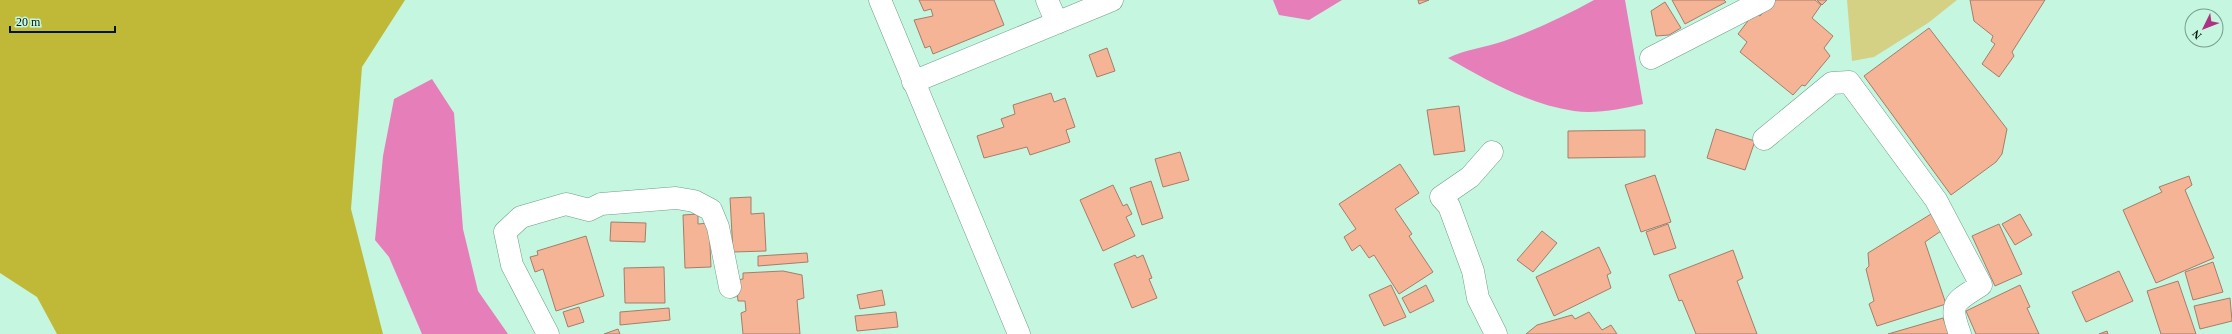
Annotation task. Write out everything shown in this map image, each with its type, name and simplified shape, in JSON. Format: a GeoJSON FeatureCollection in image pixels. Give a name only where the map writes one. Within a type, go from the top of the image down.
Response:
{"type":"FeatureCollection","features":[{"type":"Feature","properties":{"kind":"street"},"geometry":{"type":"LineString","coordinates":[[880,0],[1019,334]]}},
{"type":"Feature","properties":{"kind":"street"},"geometry":{"type":"LineString","coordinates":[[1046,0],[1056,23]]}},
{"type":"Feature","properties":{"kind":"street"},"geometry":{"type":"LineString","coordinates":[[913,82],[1112,0]]}},
{"type":"Feature","properties":{"kind":"street"},"geometry":{"type":"LineString","coordinates":[[1651,58],[1764,0]]}},
{"type":"Feature","properties":{"kind":"street"},"geometry":{"type":"LineString","coordinates":[[1764,139],[1832,83],[1849,82],[1936,200],[1981,285],[1960,299],[1953,308],[1954,317],[1960,334]]}},
{"type":"Feature","properties":{"kind":"street"},"geometry":{"type":"LineString","coordinates":[[1492,152],[1470,177],[1441,197],[1449,206],[1473,271],[1478,298],[1496,334]]}},
{"type":"Feature","properties":{"kind":"street"},"geometry":{"type":"LineString","coordinates":[[548,334],[512,265],[505,232],[521,217],[566,204],[589,210],[601,204],[676,198],[700,204],[711,210],[718,227],[730,287]]}},
{"type":"Feature","properties":{"kind":"shaded area"},"geometry":{"type":"Polygon","coordinates":[[[0,0],[405,0],[362,67],[351,209],[383,334],[57,334],[37,297],[0,273],[0,0]]]}},
{"type":"Feature","properties":{"kind":"shaded area"},"geometry":{"type":"Polygon","coordinates":[[[1273,0],[1342,0],[1309,20],[1279,15],[1273,0]]]}},
{"type":"Feature","properties":{"kind":"shaded area"},"geometry":{"type":"Polygon","coordinates":[[[1594,0],[1625,0],[1643,104],[1591,112],[1557,108],[1524,97],[1478,75],[1448,58],[1527,32],[1594,0]]]}},
{"type":"Feature","properties":{"kind":"shaded area"},"geometry":{"type":"Polygon","coordinates":[[[1847,0],[1957,0],[1928,23],[1874,57],[1852,61],[1847,0]]]}},
{"type":"Feature","properties":{"kind":"shaded area"},"geometry":{"type":"Polygon","coordinates":[[[432,79],[454,113],[463,229],[478,291],[508,334],[422,334],[389,257],[375,240],[383,156],[394,99],[432,79]]]}},
{"type":"Feature","properties":{"kind":"building"},"geometry":{"type":"Polygon","coordinates":[[[919,0],[994,0],[1004,25],[933,54],[930,46],[925,48],[914,20],[933,16],[931,9],[924,11],[919,0]]]}},
{"type":"Feature","properties":{"kind":"building"},"geometry":{"type":"Polygon","coordinates":[[[1418,0],[1429,0],[1419,4],[1418,0]]]}},
{"type":"Feature","properties":{"kind":"building"},"geometry":{"type":"Polygon","coordinates":[[[1672,0],[1724,0],[1726,2],[1685,24],[1672,0]]]}},
{"type":"Feature","properties":{"kind":"building"},"geometry":{"type":"Polygon","coordinates":[[[1774,0],[1815,0],[1821,5],[1812,18],[1833,36],[1824,48],[1830,56],[1805,86],[1802,85],[1793,95],[1740,52],[1747,42],[1738,34],[1754,13],[1760,16],[1774,0]]]}},
{"type":"Feature","properties":{"kind":"building"},"geometry":{"type":"Polygon","coordinates":[[[1817,0],[1827,0],[1822,5],[1817,0]]]}},
{"type":"Feature","properties":{"kind":"building"},"geometry":{"type":"Polygon","coordinates":[[[1970,0],[2045,0],[2012,52],[2014,56],[1999,77],[1982,64],[1995,44],[1991,41],[1993,36],[1974,21],[1970,0]]]}},
{"type":"Feature","properties":{"kind":"building"},"geometry":{"type":"Polygon","coordinates":[[[1665,2],[1681,28],[1669,35],[1656,36],[1651,11],[1665,2]]]}},
{"type":"Feature","properties":{"kind":"building"},"geometry":{"type":"Polygon","coordinates":[[[1929,28],[2007,129],[2002,154],[1996,162],[1951,195],[1864,76],[1929,28]]]}},
{"type":"Feature","properties":{"kind":"building"},"geometry":{"type":"Polygon","coordinates":[[[1107,48],[1115,71],[1097,77],[1089,55],[1107,48]]]}},
{"type":"Feature","properties":{"kind":"building"},"geometry":{"type":"Polygon","coordinates":[[[1051,93],[1054,102],[1065,98],[1075,127],[1066,130],[1070,142],[1030,155],[1027,147],[984,158],[977,136],[1004,127],[1001,119],[1015,114],[1013,105],[1051,93]]]}},
{"type":"Feature","properties":{"kind":"building"},"geometry":{"type":"Polygon","coordinates":[[[1459,106],[1465,151],[1434,155],[1427,110],[1459,106]]]}},
{"type":"Feature","properties":{"kind":"building"},"geometry":{"type":"Polygon","coordinates":[[[1716,129],[1755,141],[1745,170],[1707,158],[1716,129]]]}},
{"type":"Feature","properties":{"kind":"building"},"geometry":{"type":"Polygon","coordinates":[[[1645,130],[1645,157],[1568,158],[1568,131],[1645,130]]]}},
{"type":"Feature","properties":{"kind":"building"},"geometry":{"type":"Polygon","coordinates":[[[1180,152],[1189,180],[1163,187],[1155,159],[1180,152]]]}},
{"type":"Feature","properties":{"kind":"building"},"geometry":{"type":"Polygon","coordinates":[[[1400,164],[1419,193],[1395,209],[1412,234],[1409,236],[1433,272],[1399,294],[1374,255],[1369,258],[1360,245],[1352,251],[1344,237],[1356,229],[1339,204],[1400,164]]]}},
{"type":"Feature","properties":{"kind":"building"},"geometry":{"type":"Polygon","coordinates":[[[1655,175],[1671,222],[1641,232],[1625,185],[1655,175]]]}},
{"type":"Feature","properties":{"kind":"building"},"geometry":{"type":"Polygon","coordinates":[[[2189,176],[2192,185],[2185,190],[2214,258],[2156,283],[2123,210],[2162,192],[2159,187],[2189,176]]]}},
{"type":"Feature","properties":{"kind":"building"},"geometry":{"type":"Polygon","coordinates":[[[1151,181],[1163,218],[1142,225],[1130,188],[1151,181]]]}},
{"type":"Feature","properties":{"kind":"building"},"geometry":{"type":"Polygon","coordinates":[[[1113,185],[1123,206],[1127,204],[1132,214],[1126,217],[1135,236],[1103,251],[1080,200],[1113,185]]]}},
{"type":"Feature","properties":{"kind":"building"},"geometry":{"type":"Polygon","coordinates":[[[751,197],[751,214],[764,213],[766,251],[733,252],[730,198],[751,197]]]}},
{"type":"Feature","properties":{"kind":"building"},"geometry":{"type":"Polygon","coordinates":[[[698,214],[698,224],[709,223],[711,267],[685,268],[683,215],[698,214]]]}},
{"type":"Feature","properties":{"kind":"building"},"geometry":{"type":"Polygon","coordinates":[[[1931,214],[1941,231],[1925,242],[1946,304],[1877,326],[1869,304],[1874,301],[1866,269],[1869,266],[1868,253],[1931,214]]]}},
{"type":"Feature","properties":{"kind":"building"},"geometry":{"type":"Polygon","coordinates":[[[2020,214],[2032,235],[2015,245],[2002,224],[2020,214]]]}},
{"type":"Feature","properties":{"kind":"building"},"geometry":{"type":"Polygon","coordinates":[[[611,222],[646,223],[645,242],[610,241],[611,222]]]}},
{"type":"Feature","properties":{"kind":"building"},"geometry":{"type":"Polygon","coordinates":[[[1668,224],[1676,248],[1654,255],[1646,232],[1668,224]]]}},
{"type":"Feature","properties":{"kind":"building"},"geometry":{"type":"Polygon","coordinates":[[[1999,224],[2022,274],[1995,286],[1972,236],[1999,224]]]}},
{"type":"Feature","properties":{"kind":"building"},"geometry":{"type":"Polygon","coordinates":[[[1542,231],[1557,243],[1533,272],[1517,260],[1542,231]]]}},
{"type":"Feature","properties":{"kind":"building"},"geometry":{"type":"Polygon","coordinates":[[[586,236],[604,296],[556,311],[543,269],[535,272],[530,257],[538,255],[537,251],[586,236]]]}},
{"type":"Feature","properties":{"kind":"building"},"geometry":{"type":"Polygon","coordinates":[[[1599,247],[1611,273],[1607,275],[1611,288],[1554,316],[1536,277],[1599,247]]]}},
{"type":"Feature","properties":{"kind":"building"},"geometry":{"type":"Polygon","coordinates":[[[1733,250],[1743,278],[1737,281],[1757,334],[1696,334],[1682,300],[1679,301],[1669,275],[1733,250]]]}},
{"type":"Feature","properties":{"kind":"building"},"geometry":{"type":"Polygon","coordinates":[[[807,253],[808,262],[758,266],[758,256],[807,253]]]}},
{"type":"Feature","properties":{"kind":"building"},"geometry":{"type":"Polygon","coordinates":[[[1135,255],[1137,258],[1143,255],[1152,278],[1149,279],[1157,298],[1132,308],[1114,264],[1135,255]]]}},
{"type":"Feature","properties":{"kind":"building"},"geometry":{"type":"Polygon","coordinates":[[[2213,262],[2223,292],[2193,300],[2185,272],[2213,262]]]}},
{"type":"Feature","properties":{"kind":"building"},"geometry":{"type":"Polygon","coordinates":[[[664,267],[665,303],[625,303],[624,268],[664,267]]]}},
{"type":"Feature","properties":{"kind":"building"},"geometry":{"type":"Polygon","coordinates":[[[783,271],[802,275],[804,298],[797,300],[800,334],[743,334],[741,313],[746,311],[745,301],[738,301],[736,280],[743,279],[743,273],[783,271]]]}},
{"type":"Feature","properties":{"kind":"building"},"geometry":{"type":"Polygon","coordinates":[[[2119,271],[2133,301],[2086,322],[2072,292],[2119,271]]]}},
{"type":"Feature","properties":{"kind":"building"},"geometry":{"type":"Polygon","coordinates":[[[2178,281],[2196,334],[2161,334],[2147,291],[2178,281]]]}},
{"type":"Feature","properties":{"kind":"building"},"geometry":{"type":"Polygon","coordinates":[[[1391,285],[1406,317],[1384,326],[1369,295],[1391,285]]]}},
{"type":"Feature","properties":{"kind":"building"},"geometry":{"type":"Polygon","coordinates":[[[1426,285],[1434,301],[1410,313],[1402,298],[1426,285]]]}},
{"type":"Feature","properties":{"kind":"building"},"geometry":{"type":"Polygon","coordinates":[[[2020,285],[2030,307],[2027,308],[2039,334],[1976,334],[1966,311],[2020,285]]]}},
{"type":"Feature","properties":{"kind":"building"},"geometry":{"type":"Polygon","coordinates":[[[882,290],[885,305],[860,309],[857,295],[882,290]]]}},
{"type":"Feature","properties":{"kind":"building"},"geometry":{"type":"Polygon","coordinates":[[[2230,298],[2232,321],[2200,329],[2194,306],[2230,298]]]}},
{"type":"Feature","properties":{"kind":"building"},"geometry":{"type":"Polygon","coordinates":[[[579,307],[584,322],[568,327],[563,312],[579,307]]]}},
{"type":"Feature","properties":{"kind":"building"},"geometry":{"type":"Polygon","coordinates":[[[669,308],[670,320],[620,325],[620,312],[669,308]]]}},
{"type":"Feature","properties":{"kind":"building"},"geometry":{"type":"Polygon","coordinates":[[[896,312],[898,327],[857,331],[855,316],[896,312]]]}},
{"type":"Feature","properties":{"kind":"building"},"geometry":{"type":"Polygon","coordinates":[[[1589,312],[1602,330],[1611,325],[1617,334],[1526,334],[1537,325],[1572,315],[1575,319],[1589,312]]]}},
{"type":"Feature","properties":{"kind":"building"},"geometry":{"type":"Polygon","coordinates":[[[1943,318],[1949,334],[1888,334],[1943,318]]]}},
{"type":"Feature","properties":{"kind":"building"},"geometry":{"type":"Polygon","coordinates":[[[618,329],[620,334],[604,334],[618,329]]]}},
{"type":"Feature","properties":{"kind":"building"},"geometry":{"type":"Polygon","coordinates":[[[2107,331],[2108,334],[2099,334],[2107,331]]]}}]}
